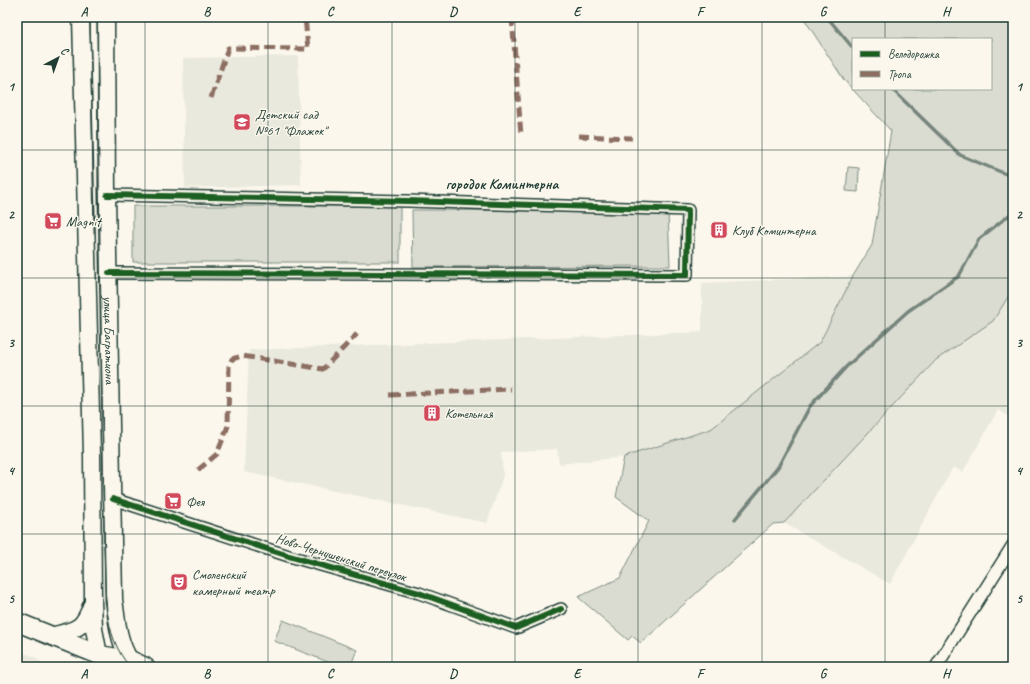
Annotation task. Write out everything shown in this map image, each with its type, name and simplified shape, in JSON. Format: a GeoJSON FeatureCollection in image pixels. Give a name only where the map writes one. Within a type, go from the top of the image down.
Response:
{"type":"FeatureCollection","features":[{"type":"Feature","properties":{"kind":"main road","name":"улица Багратиона"},"geometry":{"type":"LineString","coordinates":[[81,17],[92,454],[93,599],[102,654]]}},
{"type":"Feature","properties":{"kind":"main road","name":"улица Багратиона"},"geometry":{"type":"LineString","coordinates":[[106,17],[108,273],[114,599],[118,633],[124,649],[137,663]]}},
{"type":"Feature","properties":{"kind":"main road"},"geometry":{"type":"LineString","coordinates":[[52,636],[70,632],[83,624],[93,599]]}},
{"type":"Feature","properties":{"kind":"main road"},"geometry":{"type":"LineString","coordinates":[[17,622],[102,654],[137,663]]}},
{"type":"Feature","properties":{"kind":"main road"},"geometry":{"type":"LineString","coordinates":[[102,654],[118,633]]}},
{"type":"Feature","properties":{"kind":"street"},"geometry":{"type":"LineString","coordinates":[[107,195],[408,201],[688,210],[687,275],[108,273]]}},
{"type":"Feature","properties":{"kind":"street","name":"Ново-Чернушенский переулок"},"geometry":{"type":"LineString","coordinates":[[113,499],[289,556],[419,593],[516,628],[561,610]]}},
{"type":"Feature","properties":{"kind":"street"},"geometry":{"type":"LineString","coordinates":[[936,667],[1013,545]]}},
{"type":"Feature","properties":{"kind":"shaded area"},"geometry":{"type":"Polygon","coordinates":[[[803,17],[986,17],[1004,21],[1013,17],[1013,289],[993,321],[936,360],[784,523],[773,524],[641,643],[632,636],[628,640],[578,597],[620,578],[649,521],[616,497],[624,457],[711,429],[820,342],[853,276],[872,245],[891,131],[853,90],[992,90],[992,38],[852,38],[852,89],[844,80],[803,17]]]}},
{"type":"Feature","properties":{"kind":"shaded area","name":"Детский сад №61 \"Флажок\""},"geometry":{"type":"Polygon","coordinates":[[[298,56],[301,185],[185,188],[183,58],[298,56]]]}},
{"type":"Feature","properties":{"kind":"shaded area"},"geometry":{"type":"Polygon","coordinates":[[[848,167],[859,168],[858,192],[846,191],[848,167]]]}},
{"type":"Feature","properties":{"kind":"shaded area"},"geometry":{"type":"Polygon","coordinates":[[[133,206],[400,206],[400,262],[133,262],[133,206]]]}},
{"type":"Feature","properties":{"kind":"shaded area"},"geometry":{"type":"Polygon","coordinates":[[[412,210],[668,211],[670,266],[413,267],[412,210]]]}},
{"type":"Feature","properties":{"kind":"shaded area"},"geometry":{"type":"Polygon","coordinates":[[[853,276],[820,342],[711,429],[624,457],[559,464],[557,449],[501,452],[503,476],[487,523],[244,472],[249,350],[702,332],[702,283],[853,276]]]}},
{"type":"Feature","properties":{"kind":"shaded area"},"geometry":{"type":"Polygon","coordinates":[[[1013,289],[1013,419],[998,410],[963,472],[953,467],[890,584],[784,523],[936,360],[993,321],[1013,289]]]}},
{"type":"Feature","properties":{"kind":"shaded area"},"geometry":{"type":"Polygon","coordinates":[[[283,620],[357,650],[350,667],[341,667],[274,641],[283,620]]]}},
{"type":"Feature","properties":{"kind":"shaded area"},"geometry":{"type":"Polygon","coordinates":[[[17,650],[34,657],[48,667],[17,667],[17,650]]]}},
{"type":"Feature","properties":{"kind":"waterway"},"geometry":{"type":"LineString","coordinates":[[827,17],[852,47]]}},
{"type":"Feature","properties":{"kind":"waterway"},"geometry":{"type":"LineString","coordinates":[[893,90],[960,155],[1013,177]]}},
{"type":"Feature","properties":{"kind":"waterway"},"geometry":{"type":"LineString","coordinates":[[735,519],[778,467],[810,406],[847,366],[908,311],[959,276],[979,239],[1013,212]]}},
{"type":"Feature","properties":{"kind":"tram line"},"geometry":{"type":"LineString","coordinates":[[90,17],[94,233]]}},
{"type":"Feature","properties":{"kind":"tram line"},"geometry":{"type":"LineString","coordinates":[[97,17],[105,593],[114,640],[130,667]]}},
{"type":"Feature","properties":{"kind":"marked path"},"geometry":{"type":"LineString","coordinates":[[211,98],[228,48],[308,49],[305,17]]}},
{"type":"Feature","properties":{"kind":"marked path"},"geometry":{"type":"LineString","coordinates":[[512,17],[521,135]]}},
{"type":"Feature","properties":{"kind":"marked path"},"geometry":{"type":"LineString","coordinates":[[579,136],[632,138]]}},
{"type":"Feature","properties":{"kind":"marked path"},"geometry":{"type":"LineString","coordinates":[[198,470],[217,454],[228,426],[229,366],[232,359],[242,356],[323,369],[357,334]]}},
{"type":"Feature","properties":{"kind":"marked path"},"geometry":{"type":"LineString","coordinates":[[390,395],[511,389]]}},
{"type":"Feature","properties":{"kind":"cycle path"},"geometry":{"type":"LineString","coordinates":[[107,195],[408,201],[688,210],[687,275],[109,273]]}},
{"type":"Feature","properties":{"kind":"cycle path"},"geometry":{"type":"LineString","coordinates":[[113,499],[289,556],[419,593],[516,628],[561,609]]}},
{"type":"Feature","properties":{"kind":"place","name":"Детский сад №61 \"Флажок\""},"geometry":{"type":"Point","coordinates":[242,122]}},
{"type":"Feature","properties":{"kind":"place","name":"Magnit"},"geometry":{"type":"Point","coordinates":[53,221]}},
{"type":"Feature","properties":{"kind":"place","name":"Клуб Коминтерна"},"geometry":{"type":"Point","coordinates":[719,230]}},
{"type":"Feature","properties":{"kind":"place","name":"Котельная"},"geometry":{"type":"Point","coordinates":[432,413]}},
{"type":"Feature","properties":{"kind":"place","name":"Фея"},"geometry":{"type":"Point","coordinates":[173,501]}},
{"type":"Feature","properties":{"kind":"place","name":"Смоленский камерный театр"},"geometry":{"type":"Point","coordinates":[179,582]}},
{"type":"Feature","properties":{"kind":"district","name":"городок Коминтерна"},"geometry":{"type":"Point","coordinates":[502,184]}}]}
